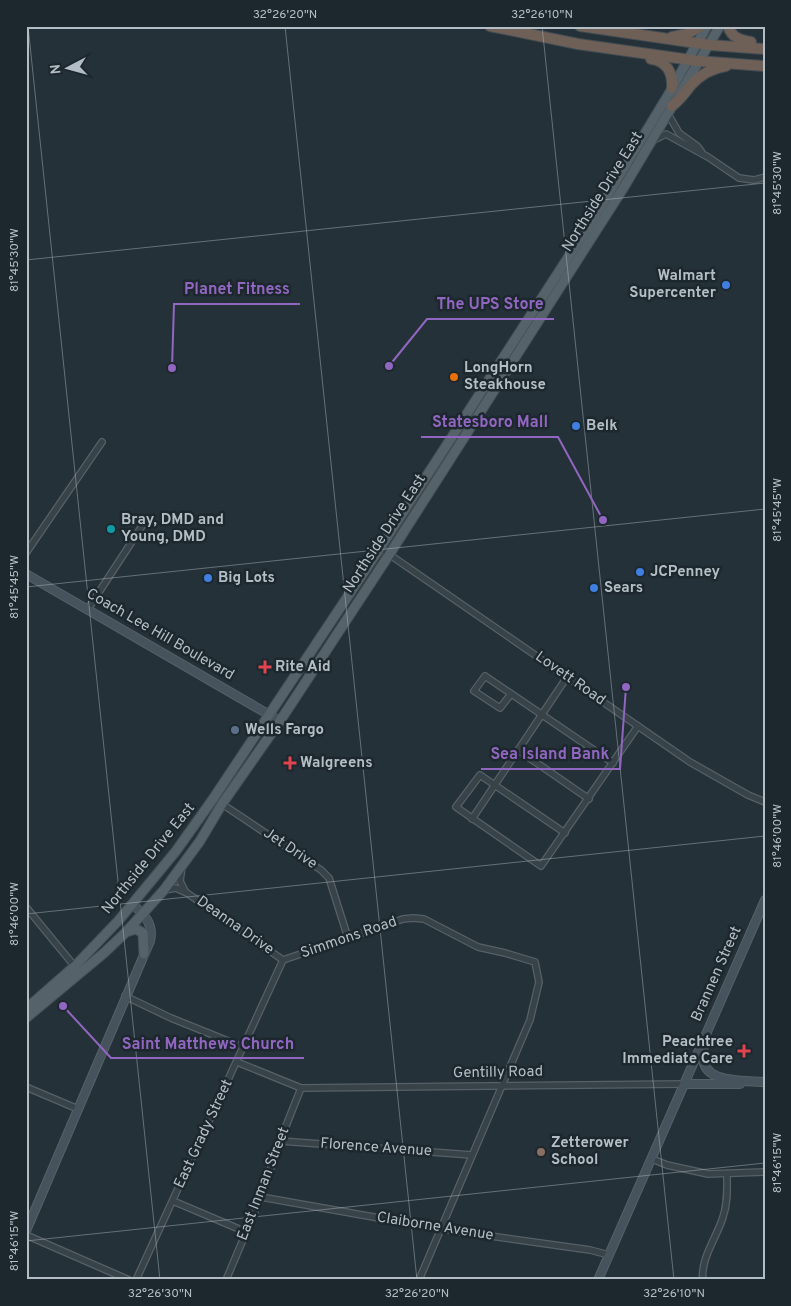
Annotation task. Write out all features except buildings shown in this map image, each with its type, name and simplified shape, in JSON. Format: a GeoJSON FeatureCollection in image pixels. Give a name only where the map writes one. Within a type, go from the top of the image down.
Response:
{"type":"FeatureCollection","features":[{"type":"Feature","properties":{"kind":"highway"},"geometry":{"type":"LineString","coordinates":[[490,26],[550,38],[693,61],[765,66]]}},
{"type":"Feature","properties":{"kind":"highway"},"geometry":{"type":"LineString","coordinates":[[580,26],[697,43],[765,49]]}},
{"type":"Feature","properties":{"kind":"highway"},"geometry":{"type":"LineString","coordinates":[[662,38],[687,34],[701,26]]}},
{"type":"Feature","properties":{"kind":"highway"},"geometry":{"type":"LineString","coordinates":[[728,26],[729,31],[738,40],[765,43]]}},
{"type":"Feature","properties":{"kind":"highway"},"geometry":{"type":"LineString","coordinates":[[550,38],[557,42],[661,62],[666,66],[673,79],[672,88]]}},
{"type":"Feature","properties":{"kind":"highway"},"geometry":{"type":"LineString","coordinates":[[670,110],[693,82],[704,74],[717,68],[734,64]]}},
{"type":"Feature","properties":{"kind":"main road","name":"Northside Drive East"},"geometry":{"type":"LineString","coordinates":[[26,1009],[77,970],[104,953],[126,932],[164,890],[200,841],[222,804],[260,747],[280,721],[389,555],[624,187],[670,110],[693,61],[697,43],[707,26]]}},
{"type":"Feature","properties":{"kind":"main road","name":"Northside Drive East"},"geometry":{"type":"LineString","coordinates":[[26,1018],[77,970],[189,833],[380,548],[595,216],[672,88],[693,61],[710,44],[720,26]]}},
{"type":"Feature","properties":{"kind":"main road"},"geometry":{"type":"LineString","coordinates":[[126,932],[136,929],[143,933],[144,954]]}},
{"type":"Feature","properties":{"kind":"street"},"geometry":{"type":"LineString","coordinates":[[670,110],[679,133],[697,146],[704,155]]}},
{"type":"Feature","properties":{"kind":"street"},"geometry":{"type":"LineString","coordinates":[[651,142],[666,134],[704,155],[739,178],[754,180],[765,177]]}},
{"type":"Feature","properties":{"kind":"street"},"geometry":{"type":"LineString","coordinates":[[26,553],[102,442]]}},
{"type":"Feature","properties":{"kind":"street"},"geometry":{"type":"LineString","coordinates":[[88,609],[144,523]]}},
{"type":"Feature","properties":{"kind":"street","name":"Lovett Road"},"geometry":{"type":"LineString","coordinates":[[380,548],[706,772],[765,802]]}},
{"type":"Feature","properties":{"kind":"street","name":"Coach Lee Hill Boulevard"},"geometry":{"type":"LineString","coordinates":[[26,574],[280,721]]}},
{"type":"Feature","properties":{"kind":"street"},"geometry":{"type":"LineString","coordinates":[[511,694],[500,708],[474,691],[485,676],[613,763]]}},
{"type":"Feature","properties":{"kind":"street"},"geometry":{"type":"LineString","coordinates":[[472,819],[542,716],[566,677]]}},
{"type":"Feature","properties":{"kind":"street"},"geometry":{"type":"LineString","coordinates":[[565,833],[480,774],[456,807],[541,866],[565,833],[638,726]]}},
{"type":"Feature","properties":{"kind":"street"},"geometry":{"type":"LineString","coordinates":[[518,750],[588,799]]}},
{"type":"Feature","properties":{"kind":"street","name":"Jet Drive"},"geometry":{"type":"LineString","coordinates":[[222,804],[329,878],[348,938]]}},
{"type":"Feature","properties":{"kind":"street","name":"Deanna Drive"},"geometry":{"type":"LineString","coordinates":[[183,864],[180,881],[186,893]]}},
{"type":"Feature","properties":{"kind":"street","name":"Deanna Drive"},"geometry":{"type":"LineString","coordinates":[[164,890],[176,888],[186,893],[284,960]]}},
{"type":"Feature","properties":{"kind":"street","name":"Brannen Street"},"geometry":{"type":"LineString","coordinates":[[598,1280],[765,900]]}},
{"type":"Feature","properties":{"kind":"street"},"geometry":{"type":"LineString","coordinates":[[26,1231],[150,941],[151,931],[148,920],[132,904]]}},
{"type":"Feature","properties":{"kind":"street"},"geometry":{"type":"LineString","coordinates":[[26,907],[77,970]]}},
{"type":"Feature","properties":{"kind":"street","name":"Simmons Road"},"geometry":{"type":"LineString","coordinates":[[284,960],[403,919],[413,918],[424,919],[478,947],[535,962],[539,982],[530,1020],[501,1087]]}},
{"type":"Feature","properties":{"kind":"street","name":"East Grady Street"},"geometry":{"type":"LineString","coordinates":[[136,1280],[284,960]]}},
{"type":"Feature","properties":{"kind":"street"},"geometry":{"type":"LineString","coordinates":[[126,996],[171,1018],[243,1047]]}},
{"type":"Feature","properties":{"kind":"street"},"geometry":{"type":"LineString","coordinates":[[708,1030],[702,1056],[704,1066],[710,1074],[722,1078],[765,1083]]}},
{"type":"Feature","properties":{"kind":"street","name":"Gentilly Road"},"geometry":{"type":"LineString","coordinates":[[237,1062],[301,1088],[765,1083]]}},
{"type":"Feature","properties":{"kind":"street"},"geometry":{"type":"LineString","coordinates":[[26,1087],[78,1109]]}},
{"type":"Feature","properties":{"kind":"street"},"geometry":{"type":"LineString","coordinates":[[419,1280],[501,1087]]}},
{"type":"Feature","properties":{"kind":"street","name":"East Inman Street"},"geometry":{"type":"LineString","coordinates":[[226,1280],[261,1197],[301,1088]]}},
{"type":"Feature","properties":{"kind":"street","name":"Florence Avenue"},"geometry":{"type":"LineString","coordinates":[[280,1141],[472,1155]]}},
{"type":"Feature","properties":{"kind":"street"},"geometry":{"type":"LineString","coordinates":[[652,1159],[688,1171],[708,1174],[765,1172]]}},
{"type":"Feature","properties":{"kind":"street"},"geometry":{"type":"LineString","coordinates":[[703,1280],[702,1270],[723,1217],[727,1199],[727,1174]]}},
{"type":"Feature","properties":{"kind":"street","name":"Claiborne Avenue"},"geometry":{"type":"LineString","coordinates":[[261,1197],[441,1229],[590,1250],[609,1255]]}},
{"type":"Feature","properties":{"kind":"street"},"geometry":{"type":"LineString","coordinates":[[173,1201],[246,1232]]}},
{"type":"Feature","properties":{"kind":"street"},"geometry":{"type":"LineString","coordinates":[[26,1234],[129,1280]]}},
{"type":"Feature","properties":{"kind":"place","name":"Walmart Supercenter"},"geometry":{"type":"Point","coordinates":[726,285]}},
{"type":"Feature","properties":{"kind":"place","name":"The UPS Store"},"geometry":{"type":"Point","coordinates":[389,366]}},
{"type":"Feature","properties":{"kind":"place","name":"Planet Fitness"},"geometry":{"type":"Point","coordinates":[172,368]}},
{"type":"Feature","properties":{"kind":"place","name":"LongHorn Steakhouse"},"geometry":{"type":"Point","coordinates":[454,377]}},
{"type":"Feature","properties":{"kind":"place","name":"Belk"},"geometry":{"type":"Point","coordinates":[576,426]}},
{"type":"Feature","properties":{"kind":"place","name":"Statesboro Mall"},"geometry":{"type":"Point","coordinates":[603,520]}},
{"type":"Feature","properties":{"kind":"place","name":"Bray, DMD and Young, DMD"},"geometry":{"type":"Point","coordinates":[111,529]}},
{"type":"Feature","properties":{"kind":"place","name":"JCPenney"},"geometry":{"type":"Point","coordinates":[640,572]}},
{"type":"Feature","properties":{"kind":"place","name":"Big Lots"},"geometry":{"type":"Point","coordinates":[208,578]}},
{"type":"Feature","properties":{"kind":"place","name":"Sears"},"geometry":{"type":"Point","coordinates":[594,588]}},
{"type":"Feature","properties":{"kind":"place","name":"Rite Aid"},"geometry":{"type":"Point","coordinates":[265,667]}},
{"type":"Feature","properties":{"kind":"place","name":"Sea Island Bank"},"geometry":{"type":"Point","coordinates":[626,687]}},
{"type":"Feature","properties":{"kind":"place","name":"Wells Fargo"},"geometry":{"type":"Point","coordinates":[235,730]}},
{"type":"Feature","properties":{"kind":"place","name":"Walgreens"},"geometry":{"type":"Point","coordinates":[290,763]}},
{"type":"Feature","properties":{"kind":"place","name":"Saint Matthews Church"},"geometry":{"type":"Point","coordinates":[63,1006]}},
{"type":"Feature","properties":{"kind":"place","name":"Peachtree Immediate Care"},"geometry":{"type":"Point","coordinates":[744,1051]}},
{"type":"Feature","properties":{"kind":"place","name":"Zetterower School"},"geometry":{"type":"Point","coordinates":[541,1152]}}]}
